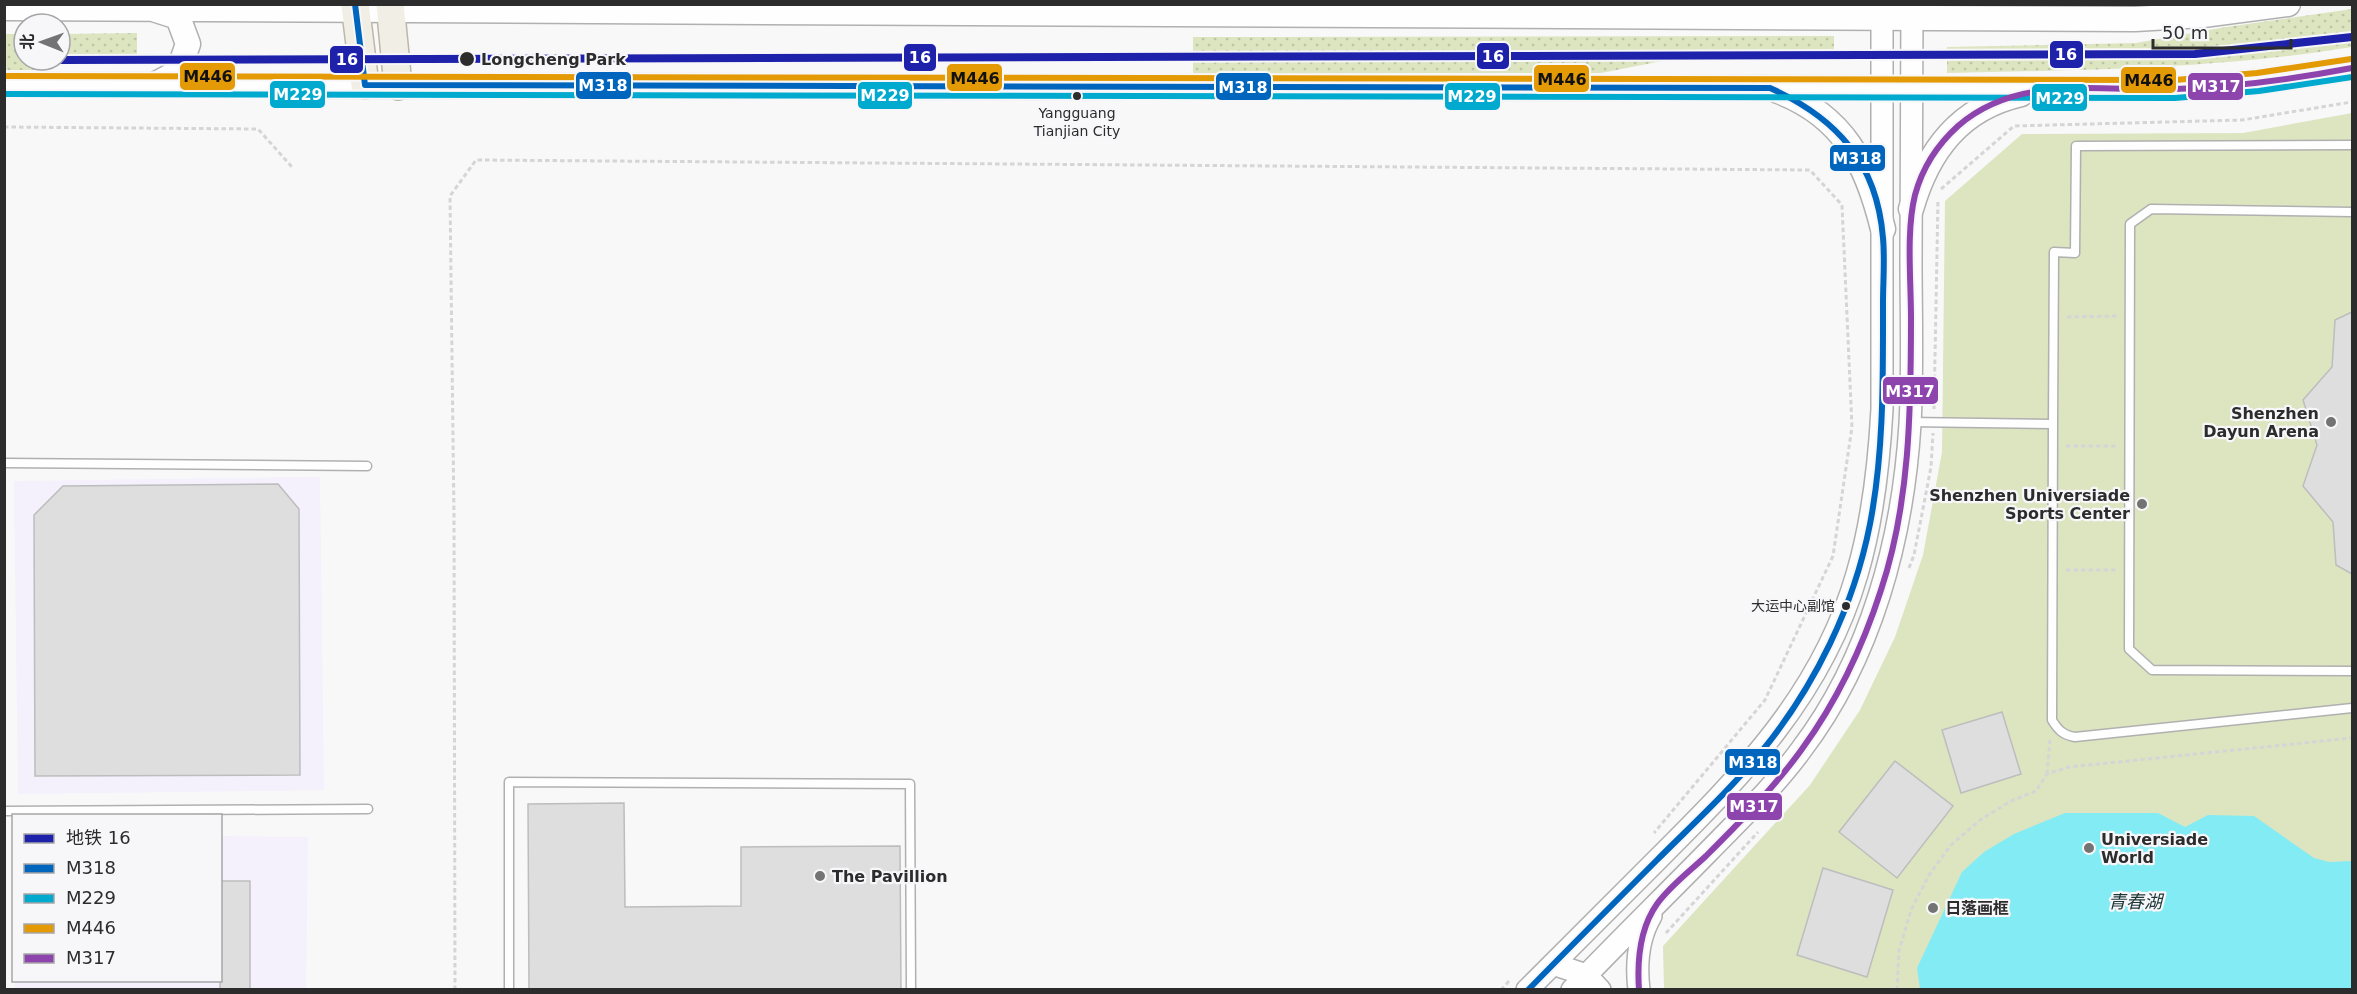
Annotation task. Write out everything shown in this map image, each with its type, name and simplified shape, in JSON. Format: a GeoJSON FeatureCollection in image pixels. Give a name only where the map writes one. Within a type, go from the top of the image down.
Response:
{"type":"FeatureCollection","features":[{"type":"Feature","properties":{"kind":"main road"},"geometry":{"type":"LineString","coordinates":[[1761,17],[1794,4]]}},
{"type":"Feature","properties":{"kind":"main road"},"geometry":{"type":"LineString","coordinates":[[1990,4],[2002,11],[2030,19]]}},
{"type":"Feature","properties":{"kind":"main road"},"geometry":{"type":"LineString","coordinates":[[4,8],[1403,10],[1761,17],[1912,11],[2030,19],[2135,19],[2203,15],[2288,4]]}},
{"type":"Feature","properties":{"kind":"main road"},"geometry":{"type":"LineString","coordinates":[[356,7],[365,86]]}},
{"type":"Feature","properties":{"kind":"main road"},"geometry":{"type":"LineString","coordinates":[[390,7],[398,86]]}},
{"type":"Feature","properties":{"kind":"main road"},"geometry":{"type":"LineString","coordinates":[[152,9],[178,17],[188,45],[178,72],[154,85]]}},
{"type":"Feature","properties":{"kind":"main road"},"geometry":{"type":"LineString","coordinates":[[4,85],[2175,88],[2258,82],[2352,68]]}},
{"type":"Feature","properties":{"kind":"main road"},"geometry":{"type":"LineString","coordinates":[[1770,88],[1796,98],[1812,108],[1839,132],[1858,157],[1866,174],[1873,190],[1882,229]]}},
{"type":"Feature","properties":{"kind":"main road"},"geometry":{"type":"LineString","coordinates":[[1911,209],[1928,162],[1943,141],[1964,121],[1985,108],[2012,96],[2044,88]]}},
{"type":"Feature","properties":{"kind":"street"},"geometry":{"type":"LineString","coordinates":[[1520,984],[1553,964],[1716,801],[1760,752],[1790,713],[1837,627],[1856,576],[1869,525],[1878,468],[1882,409],[1882,11]]}},
{"type":"Feature","properties":{"kind":"street"},"geometry":{"type":"LineString","coordinates":[[1553,964],[1586,985],[1658,903],[1769,789],[1827,711],[1870,622],[1886,574],[1898,525],[1910,422],[1912,11]]}},
{"type":"Feature","properties":{"kind":"street"},"geometry":{"type":"LineString","coordinates":[[1639,990],[1638,960],[1641,939],[1658,903]]}},
{"type":"Feature","properties":{"kind":"street"},"geometry":{"type":"LineString","coordinates":[[1553,964],[1563,990]]}},
{"type":"Feature","properties":{"kind":"lane"},"geometry":{"type":"LineString","coordinates":[[2352,145],[2076,146],[2075,252],[2054,252],[2052,720],[2066,735],[2075,737],[2352,708]]}},
{"type":"Feature","properties":{"kind":"lane"},"geometry":{"type":"LineString","coordinates":[[2352,212],[2151,209],[2130,224],[2129,649],[2152,670],[2352,671]]}},
{"type":"Feature","properties":{"kind":"lane"},"geometry":{"type":"LineString","coordinates":[[1910,422],[2053,424]]}},
{"type":"Feature","properties":{"kind":"lane"},"geometry":{"type":"LineString","coordinates":[[4,463],[367,466]]}},
{"type":"Feature","properties":{"kind":"lane"},"geometry":{"type":"LineString","coordinates":[[509,990],[509,782],[545,782],[910,784],[911,990]]}},
{"type":"Feature","properties":{"kind":"lane"},"geometry":{"type":"LineString","coordinates":[[4,811],[368,809]]}},
{"type":"Feature","properties":{"kind":"path"},"geometry":{"type":"LineString","coordinates":[[1906,577],[1914,555],[1931,467],[1934,423],[1938,192],[2014,126],[2242,120],[2352,102]]}},
{"type":"Feature","properties":{"kind":"path"},"geometry":{"type":"LineString","coordinates":[[4,127],[258,129],[292,167]]}},
{"type":"Feature","properties":{"kind":"path"},"geometry":{"type":"LineString","coordinates":[[455,990],[454,528],[450,196],[476,160],[1810,170],[1842,205],[1852,426],[1833,556],[1765,700],[1651,837]]}},
{"type":"Feature","properties":{"kind":"path"},"geometry":{"type":"LineString","coordinates":[[2054,317],[2130,316]]}},
{"type":"Feature","properties":{"kind":"path"},"geometry":{"type":"LineString","coordinates":[[2052,446],[2130,446]]}},
{"type":"Feature","properties":{"kind":"path"},"geometry":{"type":"LineString","coordinates":[[2052,570],[2130,570]]}},
{"type":"Feature","properties":{"kind":"path"},"geometry":{"type":"LineString","coordinates":[[1897,990],[1899,951],[1911,910],[1929,875],[1951,845],[1980,820],[2011,801],[2036,791],[2047,774],[2052,720]]}},
{"type":"Feature","properties":{"kind":"path"},"geometry":{"type":"LineString","coordinates":[[2047,774],[2069,766],[2352,738]]}},
{"type":"Feature","properties":{"kind":"path"},"geometry":{"type":"LineString","coordinates":[[1664,935],[1765,824]]}},
{"type":"Feature","properties":{"kind":"path"},"geometry":{"type":"LineString","coordinates":[[1501,990],[1520,984]]}},
{"type":"Feature","properties":{"kind":"shaded area"},"geometry":{"type":"Polygon","coordinates":[[[320,477],[324,790],[18,794],[14,481],[320,477]]]}},
{"type":"Feature","properties":{"kind":"shaded area"},"geometry":{"type":"Polygon","coordinates":[[[222,836],[308,837],[306,989],[15,990],[15,982],[222,982],[222,836]]]}},
{"type":"Feature","properties":{"kind":"green space"},"geometry":{"type":"Polygon","coordinates":[[[2352,9],[2352,47],[2201,64],[1947,73],[1947,47],[2136,43],[2226,27],[2352,9]]]}},
{"type":"Feature","properties":{"kind":"green space"},"geometry":{"type":"Polygon","coordinates":[[[137,33],[137,55],[79,55],[72,58],[72,34],[137,33]]]}},
{"type":"Feature","properties":{"kind":"green space"},"geometry":{"type":"Polygon","coordinates":[[[5,34],[12,34],[12,70],[5,70],[5,34]]]}},
{"type":"Feature","properties":{"kind":"green space"},"geometry":{"type":"Polygon","coordinates":[[[1834,36],[1834,61],[1662,61],[1601,73],[1193,73],[1193,37],[1834,36]]]}},
{"type":"Feature","properties":{"kind":"green space","name":"Shenzhen Universiade Sports Center"},"geometry":{"type":"Polygon","coordinates":[[[2352,113],[2352,989],[1664,989],[1663,946],[1810,785],[1860,710],[1895,637],[1923,555],[1942,452],[1945,201],[2022,134],[2243,133],[2352,113]]]}},
{"type":"Feature","properties":{"kind":"water","name":"青春湖"},"geometry":{"type":"Polygon","coordinates":[[[2065,813],[2158,813],[2185,827],[2208,815],[2254,816],[2314,858],[2329,862],[2352,861],[2352,989],[1920,989],[1917,968],[1962,872],[1984,852],[2014,834],[2065,813]]]}},
{"type":"Feature","properties":{"kind":"building","name":"Shenzhen Dayun Arena"},"geometry":{"type":"Polygon","coordinates":[[[2352,312],[2352,574],[2336,565],[2333,522],[2303,486],[2317,445],[2303,400],[2332,367],[2335,320],[2352,312]]]}},
{"type":"Feature","properties":{"kind":"building"},"geometry":{"type":"Polygon","coordinates":[[[278,484],[299,509],[300,775],[35,776],[34,515],[63,486],[278,484]]]}},
{"type":"Feature","properties":{"kind":"building"},"geometry":{"type":"Polygon","coordinates":[[[2002,712],[2021,774],[1961,793],[1942,730],[2002,712]]]}},
{"type":"Feature","properties":{"kind":"building"},"geometry":{"type":"Polygon","coordinates":[[[1895,761],[1953,806],[1897,878],[1839,832],[1895,761]]]}},
{"type":"Feature","properties":{"kind":"building","name":"The Pavillion"},"geometry":{"type":"Polygon","coordinates":[[[624,803],[625,907],[741,906],[741,847],[900,846],[901,990],[529,990],[528,804],[624,803]]]}},
{"type":"Feature","properties":{"kind":"building"},"geometry":{"type":"Polygon","coordinates":[[[1823,868],[1893,890],[1867,977],[1797,955],[1823,868]]]}},
{"type":"Feature","properties":{"kind":"building"},"geometry":{"type":"Polygon","coordinates":[[[222,881],[250,881],[250,990],[220,990],[220,982],[222,982],[222,881]]]}},
{"type":"Feature","properties":{"kind":"metro line","name":"16"},"geometry":{"type":"LineString","coordinates":[[72,60],[2195,54],[2352,37]]}},
{"type":"Feature","properties":{"kind":"transit line","name":"M318"},"geometry":{"type":"LineString","coordinates":[[355,4],[365,85],[1770,88],[1794,100],[1834,129],[1862,165],[1872,187],[1879,211],[1884,246],[1883,386],[1878,470],[1870,524],[1854,585],[1843,615],[1815,672],[1799,700],[1762,751],[1711,807],[1528,990]]}},
{"type":"Feature","properties":{"kind":"transit line","name":"M446"},"geometry":{"type":"LineString","coordinates":[[4,76],[2175,80],[2257,73],[2351,59]]}},
{"type":"Feature","properties":{"kind":"transit line","name":"M317"},"geometry":{"type":"LineString","coordinates":[[1639,990],[1641,945],[1651,913],[1662,897],[1756,804],[1802,749],[1838,692],[1874,611],[1891,557],[1898,524],[1907,455],[1912,209],[1922,176],[1937,149],[1950,133],[1982,109],[2007,98],[2034,92],[2090,88],[2175,89],[2219,86],[2286,79],[2352,68]]}},
{"type":"Feature","properties":{"kind":"transit line","name":"M229"},"geometry":{"type":"LineString","coordinates":[[4,94],[2175,98],[2259,91],[2352,77]]}},
{"type":"Feature","properties":{"kind":"place","name":"Longcheng Park"},"geometry":{"type":"Point","coordinates":[467,59]}},
{"type":"Feature","properties":{"kind":"place","name":"Yangguang Tianjian City"},"geometry":{"type":"Point","coordinates":[1077,96]}},
{"type":"Feature","properties":{"kind":"place","name":"Shenzhen Dayun Arena"},"geometry":{"type":"Point","coordinates":[2331,422]}},
{"type":"Feature","properties":{"kind":"place","name":"Shenzhen Universiade Sports Center"},"geometry":{"type":"Point","coordinates":[2142,504]}},
{"type":"Feature","properties":{"kind":"place","name":"大运中心副馆"},"geometry":{"type":"Point","coordinates":[1846,606]}},
{"type":"Feature","properties":{"kind":"place","name":"Universiade World"},"geometry":{"type":"Point","coordinates":[2089,848]}},
{"type":"Feature","properties":{"kind":"place","name":"The Pavillion"},"geometry":{"type":"Point","coordinates":[820,876]}},
{"type":"Feature","properties":{"kind":"place","name":"日落画框"},"geometry":{"type":"Point","coordinates":[1933,908]}}]}
